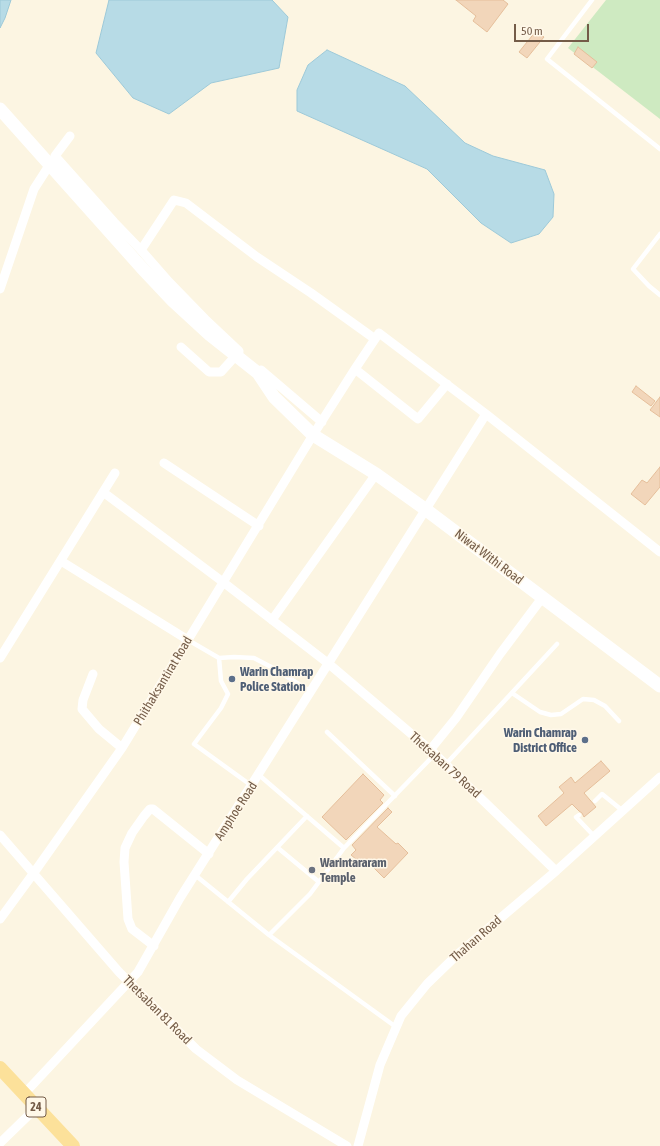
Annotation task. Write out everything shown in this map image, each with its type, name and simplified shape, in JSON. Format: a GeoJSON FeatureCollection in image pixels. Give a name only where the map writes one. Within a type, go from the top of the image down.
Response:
{"type":"FeatureCollection","features":[{"type":"Feature","properties":{"kind":"main road","name":"Niwat Withi Road"},"geometry":{"type":"LineString","coordinates":[[0,109],[173,301],[210,335],[258,373],[274,397],[313,435],[376,474],[425,509],[660,686]]}},
{"type":"Feature","properties":{"kind":"main road","name":"24"},"geometry":{"type":"LineString","coordinates":[[0,1068],[73,1146]]}},
{"type":"Feature","properties":{"kind":"street"},"geometry":{"type":"LineString","coordinates":[[0,289],[34,189],[70,136]]}},
{"type":"Feature","properties":{"kind":"street"},"geometry":{"type":"LineString","coordinates":[[55,156],[169,282],[205,319],[322,422]]}},
{"type":"Feature","properties":{"kind":"street"},"geometry":{"type":"LineString","coordinates":[[141,250],[174,200],[186,203],[257,257],[311,293],[375,339],[379,333],[486,414],[660,552]]}},
{"type":"Feature","properties":{"kind":"street","name":"Phithaksantirat Road"},"geometry":{"type":"LineString","coordinates":[[0,919],[122,748],[223,582],[259,526],[313,435],[375,339]]}},
{"type":"Feature","properties":{"kind":"street"},"geometry":{"type":"LineString","coordinates":[[181,347],[209,372],[221,372],[240,351]]}},
{"type":"Feature","properties":{"kind":"street"},"geometry":{"type":"LineString","coordinates":[[355,368],[418,419],[447,384]]}},
{"type":"Feature","properties":{"kind":"street","name":"Amphoe Road"},"geometry":{"type":"LineString","coordinates":[[24,1094],[138,972],[180,898],[252,787],[486,414]]}},
{"type":"Feature","properties":{"kind":"street"},"geometry":{"type":"LineString","coordinates":[[164,463],[259,526]]}},
{"type":"Feature","properties":{"kind":"street"},"geometry":{"type":"LineString","coordinates":[[0,658],[115,473]]}},
{"type":"Feature","properties":{"kind":"street"},"geometry":{"type":"LineString","coordinates":[[272,620],[376,474]]}},
{"type":"Feature","properties":{"kind":"street","name":"Thetsaban 79 Road"},"geometry":{"type":"LineString","coordinates":[[103,492],[329,664],[433,752],[556,871]]}},
{"type":"Feature","properties":{"kind":"street"},"geometry":{"type":"LineString","coordinates":[[61,561],[188,640]]}},
{"type":"Feature","properties":{"kind":"street"},"geometry":{"type":"LineString","coordinates":[[433,752],[500,654],[542,598]]}},
{"type":"Feature","properties":{"kind":"street"},"geometry":{"type":"LineString","coordinates":[[93,674],[83,700],[82,709],[99,729],[122,748]]}},
{"type":"Feature","properties":{"kind":"street","name":"Thahan Road"},"geometry":{"type":"LineString","coordinates":[[358,1146],[380,1065],[401,1016],[427,984],[458,954],[595,837],[660,777]]}},
{"type":"Feature","properties":{"kind":"street"},"geometry":{"type":"LineString","coordinates":[[154,946],[132,929],[128,919],[124,862],[126,848],[132,833],[144,816],[152,809],[182,831],[209,854]]}},
{"type":"Feature","properties":{"kind":"street","name":"Thetsaban 81 Road"},"geometry":{"type":"LineString","coordinates":[[0,835],[128,982],[196,1049],[237,1080],[347,1146]]}},
{"type":"Feature","properties":{"kind":"street"},"geometry":{"type":"LineString","coordinates":[[0,1143],[37,1107]]}},
{"type":"Feature","properties":{"kind":"lane"},"geometry":{"type":"LineString","coordinates":[[592,0],[547,59],[660,149]]}},
{"type":"Feature","properties":{"kind":"lane"},"geometry":{"type":"LineString","coordinates":[[660,234],[633,269],[660,295]]}},
{"type":"Feature","properties":{"kind":"lane"},"geometry":{"type":"LineString","coordinates":[[188,640],[219,658],[254,658],[311,692]]}},
{"type":"Feature","properties":{"kind":"lane"},"geometry":{"type":"LineString","coordinates":[[446,764],[557,644]]}},
{"type":"Feature","properties":{"kind":"lane"},"geometry":{"type":"LineString","coordinates":[[219,658],[221,681],[228,694],[221,708],[194,744],[252,787]]}},
{"type":"Feature","properties":{"kind":"lane"},"geometry":{"type":"LineString","coordinates":[[512,693],[540,712],[551,715],[561,714],[583,699],[594,700],[605,706],[619,721]]}},
{"type":"Feature","properties":{"kind":"lane"},"geometry":{"type":"LineString","coordinates":[[327,732],[395,796]]}},
{"type":"Feature","properties":{"kind":"lane"},"geometry":{"type":"LineString","coordinates":[[269,935],[310,894],[344,848],[395,796],[433,752]]}},
{"type":"Feature","properties":{"kind":"lane"},"geometry":{"type":"LineString","coordinates":[[259,775],[344,848]]}},
{"type":"Feature","properties":{"kind":"lane"},"geometry":{"type":"LineString","coordinates":[[595,801],[602,794],[623,811]]}},
{"type":"Feature","properties":{"kind":"lane"},"geometry":{"type":"LineString","coordinates":[[579,815],[576,818],[595,837]]}},
{"type":"Feature","properties":{"kind":"lane"},"geometry":{"type":"LineString","coordinates":[[228,902],[247,879],[307,816]]}},
{"type":"Feature","properties":{"kind":"lane"},"geometry":{"type":"LineString","coordinates":[[278,848],[319,882]]}},
{"type":"Feature","properties":{"kind":"lane"},"geometry":{"type":"LineString","coordinates":[[195,875],[269,935],[397,1027]]}},
{"type":"Feature","properties":{"kind":"green space"},"geometry":{"type":"Polygon","coordinates":[[[606,0],[660,0],[660,119],[568,48],[606,0]]]}},
{"type":"Feature","properties":{"kind":"water"},"geometry":{"type":"Polygon","coordinates":[[[0,0],[11,0],[0,28],[0,0]]]}},
{"type":"Feature","properties":{"kind":"water"},"geometry":{"type":"Polygon","coordinates":[[[109,0],[272,0],[288,17],[279,68],[211,83],[169,114],[133,98],[96,53],[109,0]]]}},
{"type":"Feature","properties":{"kind":"water"},"geometry":{"type":"Polygon","coordinates":[[[327,50],[405,86],[465,143],[493,156],[545,170],[554,194],[553,217],[539,234],[511,243],[481,223],[427,169],[297,111],[297,90],[308,65],[327,50]]]}},
{"type":"Feature","properties":{"kind":"building"},"geometry":{"type":"Polygon","coordinates":[[[456,0],[503,0],[508,4],[487,32],[473,21],[476,16],[456,0]]]}},
{"type":"Feature","properties":{"kind":"building"},"geometry":{"type":"Polygon","coordinates":[[[536,31],[544,37],[527,58],[519,52],[536,31]]]}},
{"type":"Feature","properties":{"kind":"building"},"geometry":{"type":"Polygon","coordinates":[[[578,47],[597,62],[592,68],[574,54],[578,47]]]}},
{"type":"Feature","properties":{"kind":"building"},"geometry":{"type":"Polygon","coordinates":[[[636,386],[655,401],[651,406],[632,392],[636,386]]]}},
{"type":"Feature","properties":{"kind":"building"},"geometry":{"type":"Polygon","coordinates":[[[660,397],[660,417],[650,410],[660,397]]]}},
{"type":"Feature","properties":{"kind":"building"},"geometry":{"type":"Polygon","coordinates":[[[660,467],[660,487],[645,505],[631,494],[642,480],[647,483],[660,467]]]}},
{"type":"Feature","properties":{"kind":"building"},"geometry":{"type":"Polygon","coordinates":[[[601,761],[610,771],[584,793],[596,807],[584,817],[582,813],[572,804],[546,826],[538,816],[564,793],[559,787],[571,777],[575,783],[601,761]]]}},
{"type":"Feature","properties":{"kind":"building"},"geometry":{"type":"Polygon","coordinates":[[[363,774],[384,795],[380,800],[383,803],[346,840],[322,817],[363,774]]]}},
{"type":"Feature","properties":{"kind":"building"},"geometry":{"type":"Polygon","coordinates":[[[388,808],[392,812],[377,827],[396,844],[398,843],[408,853],[384,878],[366,860],[362,864],[351,855],[356,850],[352,845],[388,808]]]}},
{"type":"Feature","properties":{"kind":"place","name":"Warin Chamrap Police Station"},"geometry":{"type":"Point","coordinates":[232,679]}},
{"type":"Feature","properties":{"kind":"place","name":"Warin Chamrap District Office"},"geometry":{"type":"Point","coordinates":[585,740]}},
{"type":"Feature","properties":{"kind":"place","name":"Warintararam Temple"},"geometry":{"type":"Point","coordinates":[312,870]}}]}
